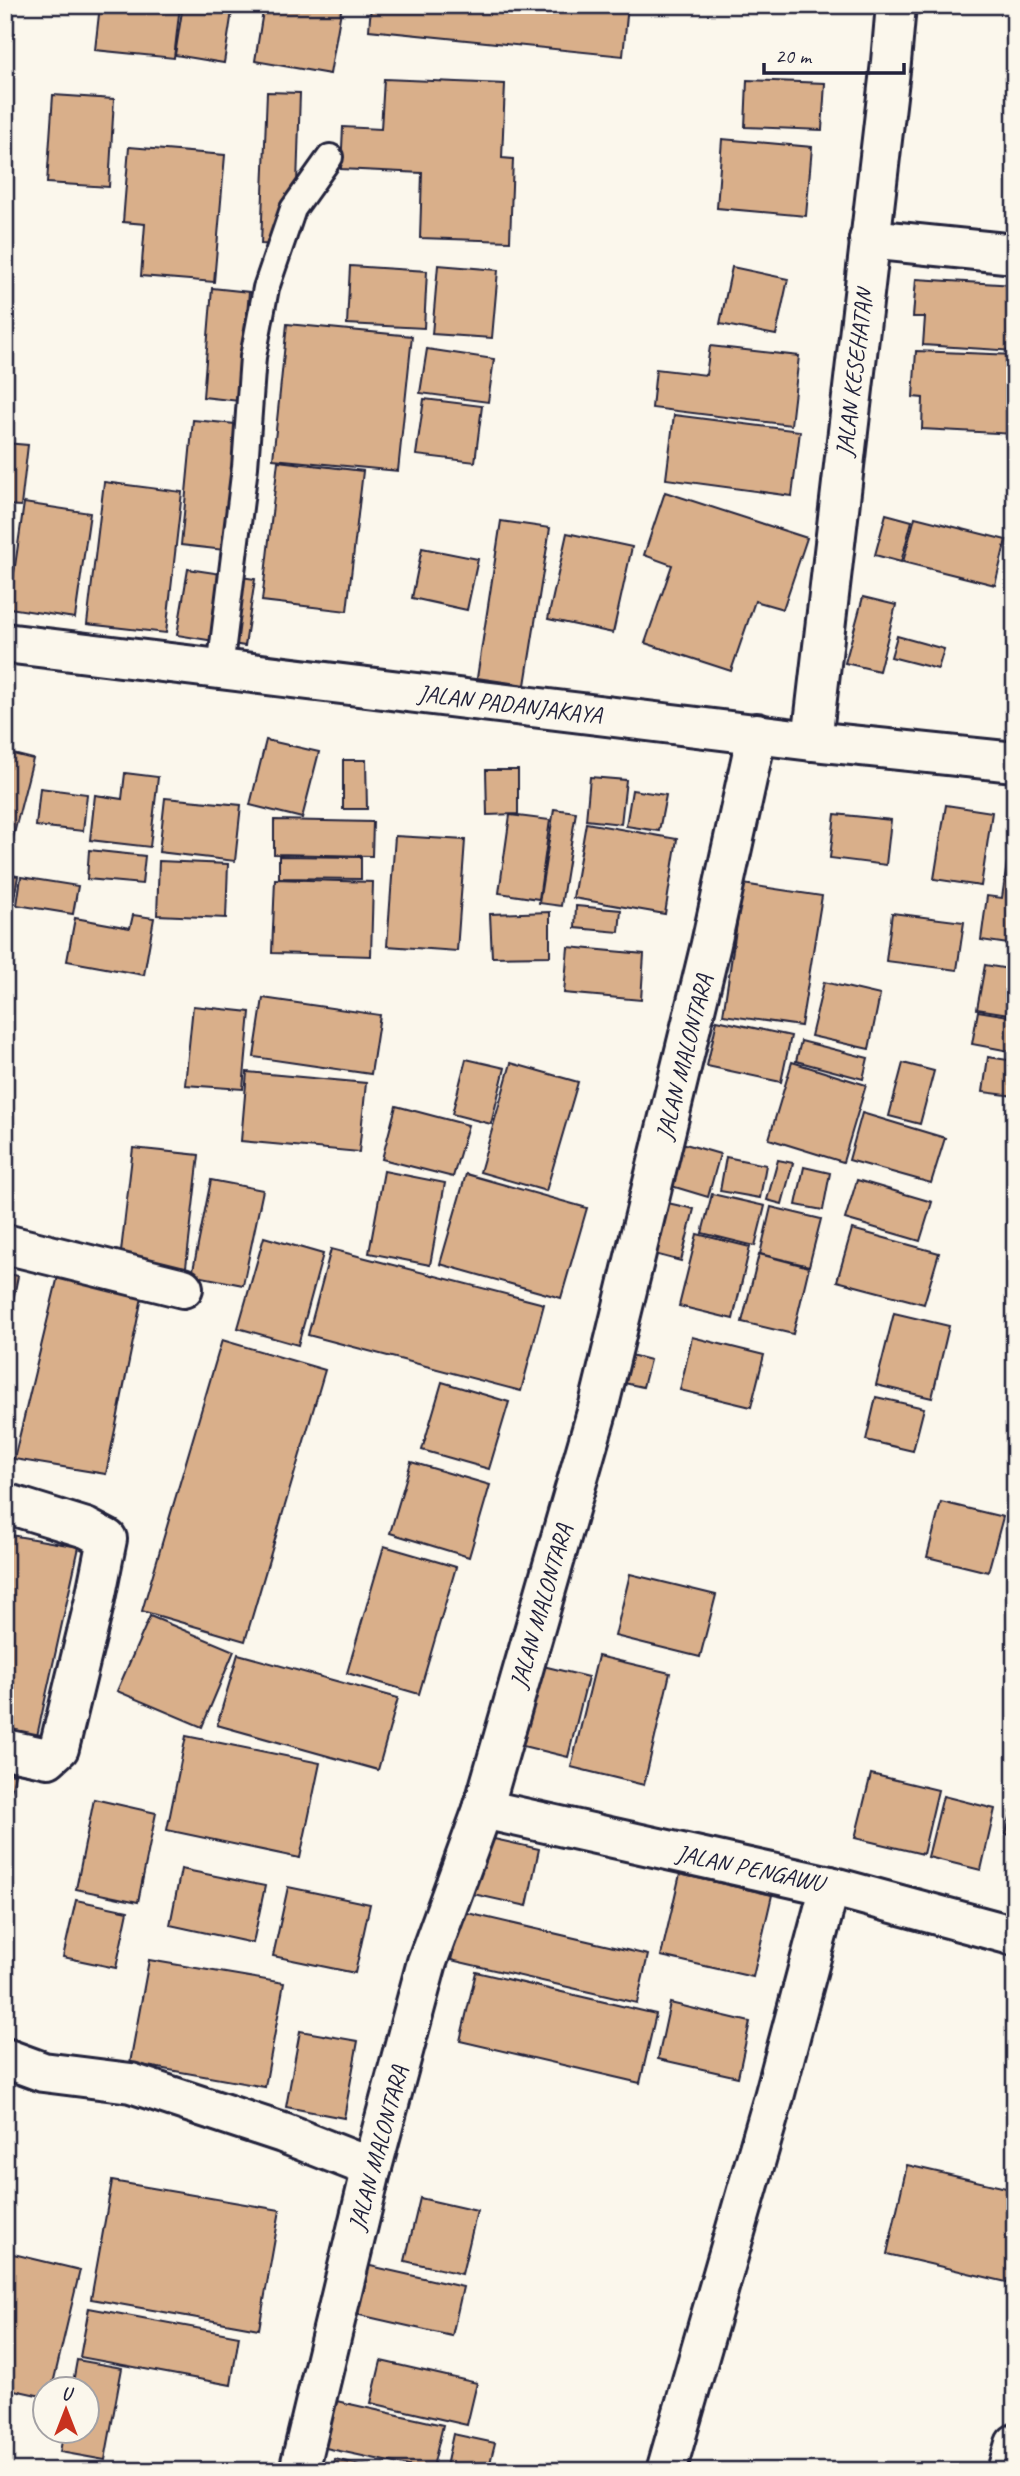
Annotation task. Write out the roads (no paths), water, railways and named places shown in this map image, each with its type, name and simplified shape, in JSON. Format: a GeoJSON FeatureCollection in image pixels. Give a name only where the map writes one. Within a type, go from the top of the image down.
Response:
{"type":"FeatureCollection","features":[{"type":"Feature","properties":{"kind":"street","name":"JALAN KESEHATAN"},"geometry":{"type":"LineString","coordinates":[[812,741],[891,62],[895,5]]}},
{"type":"Feature","properties":{"kind":"street"},"geometry":{"type":"LineString","coordinates":[[869,239],[1015,254]]}},
{"type":"Feature","properties":{"kind":"street","name":"JALAN PADANJAKAYA"},"geometry":{"type":"LineString","coordinates":[[5,643],[812,741],[1015,762]]}},
{"type":"Feature","properties":{"kind":"street","name":"JALAN MALONTARA"},"geometry":{"type":"LineString","coordinates":[[299,2471],[372,2168],[427,1962],[483,1810],[599,1405],[711,944],[757,733]]}},
{"type":"Feature","properties":{"kind":"street"},"geometry":{"type":"LineString","coordinates":[[5,1244],[183,1288]]}},
{"type":"Feature","properties":{"kind":"street"},"geometry":{"type":"LineString","coordinates":[[5,1503],[86,1528],[107,1539],[59,1748],[48,1758],[5,1748]]}},
{"type":"Feature","properties":{"kind":"street","name":"JALAN PENGAWU"},"geometry":{"type":"LineString","coordinates":[[483,1810],[830,1886],[1015,1936]]}},
{"type":"Feature","properties":{"kind":"street"},"geometry":{"type":"LineString","coordinates":[[666,2471],[774,2098],[830,1886]]}},
{"type":"Feature","properties":{"kind":"street"},"geometry":{"type":"LineString","coordinates":[[5,2058],[43,2072],[131,2083],[283,2133],[372,2168]]}},
{"type":"Feature","properties":{"kind":"street"},"geometry":{"type":"LineString","coordinates":[[1007,2471],[1015,2444]]}},
{"type":"Feature","properties":{"kind":"lane"},"geometry":{"type":"LineString","coordinates":[[220,669],[245,467],[253,357],[266,289],[293,209],[330,157]]}}]}
